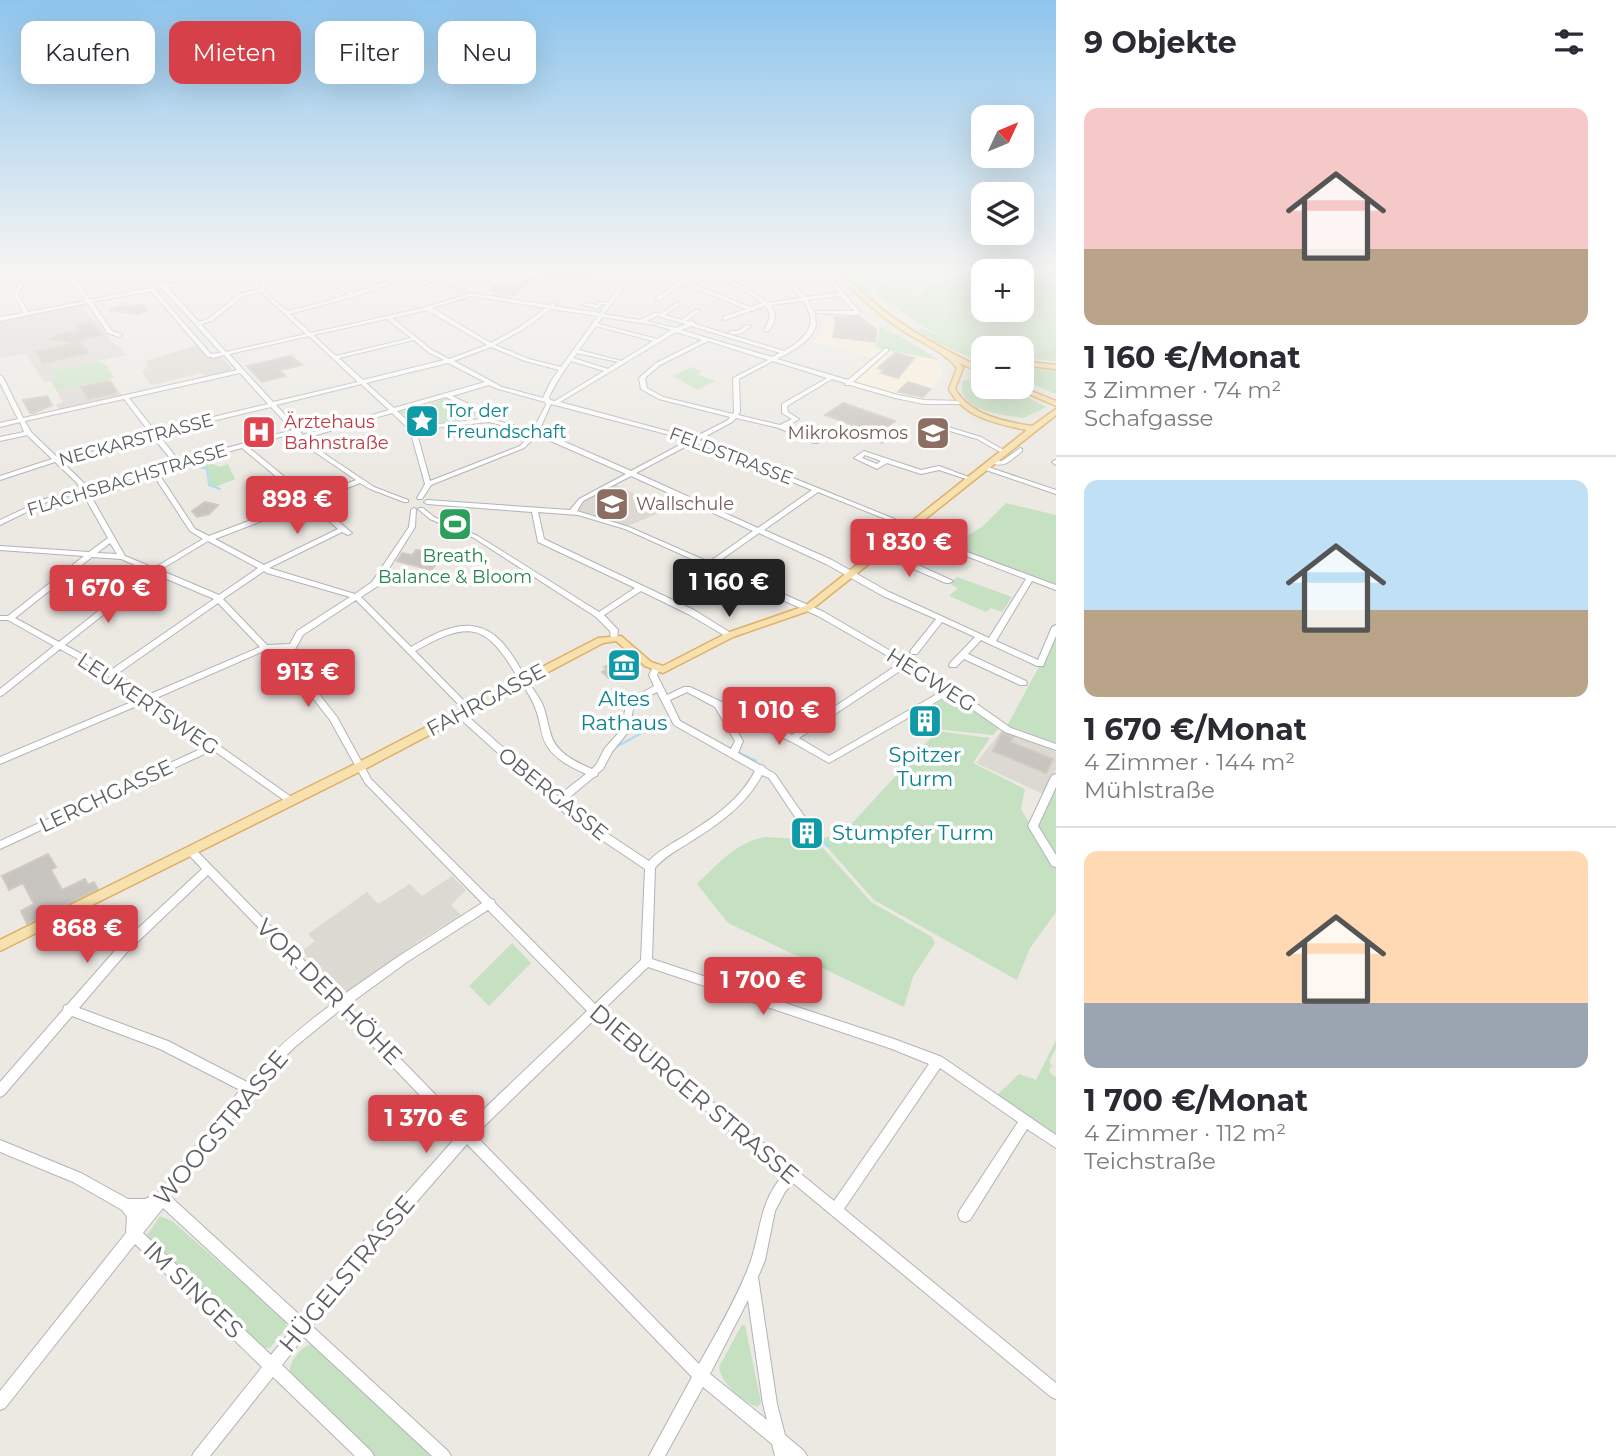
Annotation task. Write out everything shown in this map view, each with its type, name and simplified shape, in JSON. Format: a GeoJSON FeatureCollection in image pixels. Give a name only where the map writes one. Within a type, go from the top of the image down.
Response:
{"type":"FeatureCollection","features":[{"type":"Feature","properties":{"kind":"main road"},"geometry":{"type":"LineString","coordinates":[[922,340],[971,366]]}},
{"type":"Feature","properties":{"kind":"main road"},"geometry":{"type":"LineString","coordinates":[[923,340],[971,364]]}},
{"type":"Feature","properties":{"kind":"main road"},"geometry":{"type":"LineString","coordinates":[[949,356],[960,368],[953,393],[960,402],[977,411],[1034,429]]}},
{"type":"Feature","properties":{"kind":"main road"},"geometry":{"type":"LineString","coordinates":[[958,357],[971,360]]}},
{"type":"Feature","properties":{"kind":"main road"},"geometry":{"type":"LineString","coordinates":[[1034,362],[1056,365]]}},
{"type":"Feature","properties":{"kind":"main road"},"geometry":{"type":"LineString","coordinates":[[954,383],[971,374]]}},
{"type":"Feature","properties":{"kind":"main road"},"geometry":{"type":"LineString","coordinates":[[1034,392],[1055,402]]}},
{"type":"Feature","properties":{"kind":"main road"},"geometry":{"type":"LineString","coordinates":[[1034,394],[1055,402]]}},
{"type":"Feature","properties":{"kind":"main road"},"geometry":{"type":"LineString","coordinates":[[614,637],[654,668],[666,668],[730,635],[808,608],[1056,411]]}},
{"type":"Feature","properties":{"kind":"main road"},"geometry":{"type":"LineString","coordinates":[[1012,422],[1048,417]]}},
{"type":"Feature","properties":{"kind":"main road"},"geometry":{"type":"LineString","coordinates":[[1012,422],[1025,436]]}},
{"type":"Feature","properties":{"kind":"main road","name":"FAHRGASSE"},"geometry":{"type":"LineString","coordinates":[[0,946],[359,767],[595,643],[614,637]]}},
{"type":"Feature","properties":{"kind":"street"},"geometry":{"type":"LineString","coordinates":[[196,340],[209,355],[214,356],[286,340]]}},
{"type":"Feature","properties":{"kind":"street"},"geometry":{"type":"LineString","coordinates":[[211,340],[298,434],[325,458],[360,481],[405,501],[424,500],[535,512],[572,513],[621,525],[808,608]]}},
{"type":"Feature","properties":{"kind":"street"},"geometry":{"type":"LineString","coordinates":[[0,761],[265,648],[290,647],[300,633],[357,597],[377,580],[407,537],[424,500],[428,484],[414,429],[314,340]]}},
{"type":"Feature","properties":{"kind":"street"},"geometry":{"type":"LineString","coordinates":[[334,358],[409,340]]}},
{"type":"Feature","properties":{"kind":"street","name":"FELDSTRASSE"},"geometry":{"type":"LineString","coordinates":[[414,340],[448,362],[489,383],[694,440],[1029,580],[1056,588]]}},
{"type":"Feature","properties":{"kind":"street"},"geometry":{"type":"LineString","coordinates":[[481,340],[527,361],[564,369]]}},
{"type":"Feature","properties":{"kind":"street","name":"NECKARSTRASSE"},"geometry":{"type":"LineString","coordinates":[[0,478],[153,433],[448,362],[501,340]]}},
{"type":"Feature","properties":{"kind":"street"},"geometry":{"type":"LineString","coordinates":[[428,484],[519,449],[536,431],[549,405],[547,401],[552,385],[585,340]]}},
{"type":"Feature","properties":{"kind":"street"},"geometry":{"type":"LineString","coordinates":[[816,442],[781,427],[654,396],[642,385],[642,377],[651,368],[709,340],[847,384],[918,401],[960,402]]}},
{"type":"Feature","properties":{"kind":"street"},"geometry":{"type":"LineString","coordinates":[[750,340],[786,353]]}},
{"type":"Feature","properties":{"kind":"street"},"geometry":{"type":"LineString","coordinates":[[735,416],[736,378],[806,340]]}},
{"type":"Feature","properties":{"kind":"street"},"geometry":{"type":"LineString","coordinates":[[557,402],[659,341]]}},
{"type":"Feature","properties":{"kind":"street"},"geometry":{"type":"LineString","coordinates":[[748,350],[760,344]]}},
{"type":"Feature","properties":{"kind":"street"},"geometry":{"type":"LineString","coordinates":[[847,384],[886,350]]}},
{"type":"Feature","properties":{"kind":"street"},"geometry":{"type":"LineString","coordinates":[[577,351],[620,361]]}},
{"type":"Feature","properties":{"kind":"street"},"geometry":{"type":"LineString","coordinates":[[571,359],[609,371]]}},
{"type":"Feature","properties":{"kind":"street"},"geometry":{"type":"LineString","coordinates":[[0,425],[242,371]]}},
{"type":"Feature","properties":{"kind":"street"},"geometry":{"type":"LineString","coordinates":[[0,377],[28,433],[73,474],[85,490],[122,557]]}},
{"type":"Feature","properties":{"kind":"street"},"geometry":{"type":"LineString","coordinates":[[781,427],[796,419],[786,415],[784,406],[830,379]]}},
{"type":"Feature","properties":{"kind":"street","name":"FLACHSBACHSTRASSE"},"geometry":{"type":"LineString","coordinates":[[0,523],[34,505],[85,490],[243,446],[392,412],[489,383]]}},
{"type":"Feature","properties":{"kind":"street"},"geometry":{"type":"LineString","coordinates":[[935,400],[944,397],[954,383]]}},
{"type":"Feature","properties":{"kind":"street"},"geometry":{"type":"LineString","coordinates":[[448,396],[483,414],[536,431],[631,472],[852,573],[881,592],[1040,664],[1056,627]]}},
{"type":"Feature","properties":{"kind":"street"},"geometry":{"type":"LineString","coordinates":[[126,398],[178,464]]}},
{"type":"Feature","properties":{"kind":"street"},"geometry":{"type":"LineString","coordinates":[[918,401],[960,402]]}},
{"type":"Feature","properties":{"kind":"street"},"geometry":{"type":"LineString","coordinates":[[469,421],[483,414]]}},
{"type":"Feature","properties":{"kind":"street"},"geometry":{"type":"LineString","coordinates":[[572,513],[581,500],[735,416]]}},
{"type":"Feature","properties":{"kind":"street"},"geometry":{"type":"LineString","coordinates":[[414,429],[469,421],[503,422]]}},
{"type":"Feature","properties":{"kind":"street"},"geometry":{"type":"LineString","coordinates":[[925,422],[979,438],[1004,452]]}},
{"type":"Feature","properties":{"kind":"street"},"geometry":{"type":"LineString","coordinates":[[0,439],[28,433]]}},
{"type":"Feature","properties":{"kind":"street"},"geometry":{"type":"LineString","coordinates":[[111,674],[263,568],[346,531],[243,446]]}},
{"type":"Feature","properties":{"kind":"street"},"geometry":{"type":"LineString","coordinates":[[988,465],[1003,463],[1020,450]]}},
{"type":"Feature","properties":{"kind":"street"},"geometry":{"type":"LineString","coordinates":[[886,461],[921,472],[939,468],[971,479]]}},
{"type":"Feature","properties":{"kind":"street"},"geometry":{"type":"LineString","coordinates":[[988,465],[1056,492]]}},
{"type":"Feature","properties":{"kind":"street"},"geometry":{"type":"LineString","coordinates":[[154,471],[190,528],[263,568],[357,597]]}},
{"type":"Feature","properties":{"kind":"street"},"geometry":{"type":"LineString","coordinates":[[0,693],[155,570],[209,539],[360,481]]}},
{"type":"Feature","properties":{"kind":"street"},"geometry":{"type":"LineString","coordinates":[[710,564],[817,490]]}},
{"type":"Feature","properties":{"kind":"street"},"geometry":{"type":"LineString","coordinates":[[405,501],[405,507],[418,510],[476,537],[598,615],[614,630],[614,637]]}},
{"type":"Feature","properties":{"kind":"street"},"geometry":{"type":"LineString","coordinates":[[535,512],[541,540],[702,618],[730,635]]}},
{"type":"Feature","properties":{"kind":"street"},"geometry":{"type":"LineString","coordinates":[[10,618],[111,538]]}},
{"type":"Feature","properties":{"kind":"street"},"geometry":{"type":"LineString","coordinates":[[0,548],[122,557],[219,599],[265,648]]}},
{"type":"Feature","properties":{"kind":"street"},"geometry":{"type":"LineString","coordinates":[[880,551],[949,581]]}},
{"type":"Feature","properties":{"kind":"street"},"geometry":{"type":"LineString","coordinates":[[991,642],[1029,580]]}},
{"type":"Feature","properties":{"kind":"street"},"geometry":{"type":"LineString","coordinates":[[598,615],[642,589]]}},
{"type":"Feature","properties":{"kind":"street","name":"OBERGASSE"},"geometry":{"type":"LineString","coordinates":[[357,597],[411,650],[465,712],[557,802],[587,826],[650,867]]}},
{"type":"Feature","properties":{"kind":"street","name":"HEGWEG"},"geometry":{"type":"LineString","coordinates":[[808,608],[951,690],[1008,730],[1056,747]]}},
{"type":"Feature","properties":{"kind":"street","name":"LEUKERTSWEG"},"geometry":{"type":"LineString","coordinates":[[0,618],[10,618],[111,674],[291,801]]}},
{"type":"Feature","properties":{"kind":"street"},"geometry":{"type":"LineString","coordinates":[[914,652],[940,619]]}},
{"type":"Feature","properties":{"kind":"street"},"geometry":{"type":"LineString","coordinates":[[411,650],[442,631],[478,627],[508,652],[538,705],[551,746],[567,760],[594,774]]}},
{"type":"Feature","properties":{"kind":"street"},"geometry":{"type":"LineString","coordinates":[[953,665],[980,637]]}},
{"type":"Feature","properties":{"kind":"street","name":"DIEBURGER STRASSE"},"geometry":{"type":"LineString","coordinates":[[290,647],[292,664],[334,719],[359,767],[374,788],[595,1012],[1056,1392]]}},
{"type":"Feature","properties":{"kind":"street"},"geometry":{"type":"LineString","coordinates":[[963,655],[1023,683]]}},
{"type":"Feature","properties":{"kind":"street"},"geometry":{"type":"LineString","coordinates":[[795,737],[906,663]]}},
{"type":"Feature","properties":{"kind":"street"},"geometry":{"type":"LineString","coordinates":[[654,668],[653,675],[675,720],[683,727],[734,751],[761,768],[781,785],[790,806],[808,829]]}},
{"type":"Feature","properties":{"kind":"street"},"geometry":{"type":"LineString","coordinates":[[557,802],[594,774],[608,750],[625,731],[630,703],[659,687]]}},
{"type":"Feature","properties":{"kind":"street"},"geometry":{"type":"LineString","coordinates":[[665,699],[684,689],[739,716],[795,737],[829,760],[951,690]]}},
{"type":"Feature","properties":{"kind":"street"},"geometry":{"type":"LineString","coordinates":[[719,707],[739,741],[734,751]]}},
{"type":"Feature","properties":{"kind":"street","name":"LERCHGASSE"},"geometry":{"type":"LineString","coordinates":[[0,845],[212,747]]}},
{"type":"Feature","properties":{"kind":"street"},"geometry":{"type":"LineString","coordinates":[[761,768],[753,785],[739,800],[711,824],[660,856],[650,867],[646,962],[938,1061],[955,1069],[1056,1142]]}},
{"type":"Feature","properties":{"kind":"street"},"geometry":{"type":"LineString","coordinates":[[1056,777],[1033,825],[1056,863]]}},
{"type":"Feature","properties":{"kind":"street","name":"VOR DER HÖHE"},"geometry":{"type":"LineString","coordinates":[[191,851],[343,1004],[700,1375],[799,1456]]}},
{"type":"Feature","properties":{"kind":"street"},"geometry":{"type":"LineString","coordinates":[[0,1091],[68,1009],[123,949],[207,870]]}},
{"type":"Feature","properties":{"kind":"street","name":"WOOGSTRASSE"},"geometry":{"type":"LineString","coordinates":[[0,1403],[248,1088],[291,1045],[343,1004],[421,947],[490,903]]}},
{"type":"Feature","properties":{"kind":"street","name":"HÜGELSTRASSE"},"geometry":{"type":"LineString","coordinates":[[200,1456],[302,1327],[468,1133],[646,962]]}},
{"type":"Feature","properties":{"kind":"street"},"geometry":{"type":"LineString","coordinates":[[68,1009],[164,1045],[248,1088]]}},
{"type":"Feature","properties":{"kind":"street"},"geometry":{"type":"LineString","coordinates":[[835,1211],[938,1061]]}},
{"type":"Feature","properties":{"kind":"street"},"geometry":{"type":"LineString","coordinates":[[965,1215],[1025,1122]]}},
{"type":"Feature","properties":{"kind":"street"},"geometry":{"type":"LineString","coordinates":[[0,1146],[76,1177],[127,1205]]}},
{"type":"Feature","properties":{"kind":"street"},"geometry":{"type":"LineString","coordinates":[[657,1456],[752,1277],[770,1203],[776,1190],[791,1175]]}},
{"type":"Feature","properties":{"kind":"street","name":"IM SINGES"},"geometry":{"type":"LineString","coordinates":[[127,1205],[146,1206],[162,1198],[443,1456]]}},
{"type":"Feature","properties":{"kind":"street","name":"IM SINGES"},"geometry":{"type":"LineString","coordinates":[[127,1205],[134,1215],[134,1233],[366,1456]]}},
{"type":"Feature","properties":{"kind":"street"},"geometry":{"type":"LineString","coordinates":[[752,1277],[761,1351],[783,1456]]}},
{"type":"Feature","properties":{"kind":"shaded area"},"geometry":{"type":"Polygon","coordinates":[[[0,340],[110,340],[126,355],[51,371],[55,380],[44,382],[26,354],[0,358],[0,340]]]}},
{"type":"Feature","properties":{"kind":"shaded area"},"geometry":{"type":"Polygon","coordinates":[[[878,340],[877,348],[936,360],[943,373],[931,390],[915,399],[854,383],[876,359],[813,342],[878,340]]]}},
{"type":"Feature","properties":{"kind":"shaded area"},"geometry":{"type":"Polygon","coordinates":[[[198,345],[210,358],[221,356],[234,371],[206,377],[202,373],[151,385],[142,373],[148,365],[145,361],[198,345]]]}},
{"type":"Feature","properties":{"kind":"shaded area"},"geometry":{"type":"Polygon","coordinates":[[[109,379],[123,396],[60,410],[56,405],[63,402],[56,390],[109,379]]]}},
{"type":"Feature","properties":{"kind":"shaded area","name":"Wallschule"},"geometry":{"type":"Polygon","coordinates":[[[614,484],[641,497],[637,501],[661,512],[628,526],[577,510],[583,500],[614,484]]]}},
{"type":"Feature","properties":{"kind":"shaded area"},"geometry":{"type":"Polygon","coordinates":[[[1003,729],[1056,752],[1056,769],[1043,794],[976,763],[1003,729]]]}},
{"type":"Feature","properties":{"kind":"shaded area"},"geometry":{"type":"Polygon","coordinates":[[[452,876],[466,890],[451,905],[461,915],[417,942],[348,994],[344,994],[302,951],[315,941],[308,934],[367,892],[378,904],[410,884],[422,896],[452,876]]]}},
{"type":"Feature","properties":{"kind":"green space"},"geometry":{"type":"Polygon","coordinates":[[[878,340],[890,340],[890,344],[890,340],[907,340],[939,360],[876,348],[878,340]]]}},
{"type":"Feature","properties":{"kind":"green space"},"geometry":{"type":"Polygon","coordinates":[[[934,340],[971,340],[971,357],[934,340]]]}},
{"type":"Feature","properties":{"kind":"green space"},"geometry":{"type":"Polygon","coordinates":[[[1034,340],[1056,340],[1056,361],[1034,359],[1034,340]]]}},
{"type":"Feature","properties":{"kind":"green space"},"geometry":{"type":"Polygon","coordinates":[[[99,361],[107,366],[114,378],[56,390],[51,381],[55,379],[51,371],[99,361]]]}},
{"type":"Feature","properties":{"kind":"green space"},"geometry":{"type":"Polygon","coordinates":[[[691,367],[702,371],[697,374],[715,381],[698,390],[673,376],[691,367]]]}},
{"type":"Feature","properties":{"kind":"green space"},"geometry":{"type":"Polygon","coordinates":[[[1034,367],[1056,370],[1056,394],[1034,385],[1034,367]]]}},
{"type":"Feature","properties":{"kind":"green space"},"geometry":{"type":"Polygon","coordinates":[[[971,379],[971,399],[1031,399],[1047,407],[1023,418],[992,413],[965,398],[963,380],[971,379]]]}},
{"type":"Feature","properties":{"kind":"green space"},"geometry":{"type":"Polygon","coordinates":[[[446,398],[478,414],[449,422],[427,422],[399,411],[411,411],[446,398]]]}},
{"type":"Feature","properties":{"kind":"green space"},"geometry":{"type":"Polygon","coordinates":[[[204,460],[219,467],[228,464],[235,479],[215,487],[210,485],[208,469],[191,464],[204,460]]]}},
{"type":"Feature","properties":{"kind":"green space"},"geometry":{"type":"Polygon","coordinates":[[[1006,503],[1056,515],[1056,586],[950,547],[983,526],[1006,503]]]}},
{"type":"Feature","properties":{"kind":"green space"},"geometry":{"type":"Polygon","coordinates":[[[957,577],[1012,597],[1002,612],[991,608],[986,612],[949,596],[958,588],[950,584],[957,577]]]}},
{"type":"Feature","properties":{"kind":"green space"},"geometry":{"type":"Polygon","coordinates":[[[1056,635],[1056,744],[1007,726],[1056,635]]]}},
{"type":"Feature","properties":{"kind":"green space"},"geometry":{"type":"Polygon","coordinates":[[[953,693],[1000,727],[993,735],[935,729],[942,723],[929,708],[953,693]]]}},
{"type":"Feature","properties":{"kind":"green space"},"geometry":{"type":"Polygon","coordinates":[[[937,731],[990,738],[973,763],[1025,789],[1021,809],[1056,867],[1056,912],[1030,948],[1017,980],[874,900],[820,839],[844,832],[937,731]]]}},
{"type":"Feature","properties":{"kind":"green space"},"geometry":{"type":"Polygon","coordinates":[[[1056,787],[1056,857],[1037,827],[1056,787]]]}},
{"type":"Feature","properties":{"kind":"green space"},"geometry":{"type":"Polygon","coordinates":[[[766,837],[816,840],[871,902],[932,937],[935,943],[913,977],[904,1007],[728,923],[697,884],[737,849],[766,837]]]}},
{"type":"Feature","properties":{"kind":"green space"},"geometry":{"type":"Polygon","coordinates":[[[512,943],[531,963],[489,1006],[469,986],[512,943]]]}},
{"type":"Feature","properties":{"kind":"green space"},"geometry":{"type":"Polygon","coordinates":[[[1056,1040],[1056,1048],[1049,1062],[1056,1069],[1051,1066],[1049,1072],[1056,1077],[1056,1134],[996,1096],[1019,1074],[1036,1080],[1056,1040]]]}},
{"type":"Feature","properties":{"kind":"green space"},"geometry":{"type":"Polygon","coordinates":[[[160,1216],[172,1221],[284,1319],[287,1327],[270,1348],[263,1348],[149,1241],[147,1235],[160,1216]]]}},
{"type":"Feature","properties":{"kind":"green space"},"geometry":{"type":"Polygon","coordinates":[[[745,1325],[761,1402],[758,1407],[734,1392],[724,1380],[719,1367],[741,1326],[745,1325]]]}},
{"type":"Feature","properties":{"kind":"green space"},"geometry":{"type":"Polygon","coordinates":[[[313,1344],[434,1456],[375,1456],[289,1374],[296,1355],[313,1344]]]}},
{"type":"Feature","properties":{"kind":"building"},"geometry":{"type":"Polygon","coordinates":[[[57,340],[79,340],[88,353],[43,363],[36,352],[77,343],[57,340]]]}},
{"type":"Feature","properties":{"kind":"building"},"geometry":{"type":"Polygon","coordinates":[[[895,353],[914,358],[898,378],[881,373],[884,370],[878,368],[895,353]]]}},
{"type":"Feature","properties":{"kind":"building"},"geometry":{"type":"Polygon","coordinates":[[[291,356],[302,365],[279,370],[285,376],[262,382],[247,366],[291,356]]]}},
{"type":"Feature","properties":{"kind":"building"},"geometry":{"type":"Polygon","coordinates":[[[110,381],[117,393],[88,399],[81,387],[110,381]]]}},
{"type":"Feature","properties":{"kind":"building"},"geometry":{"type":"Polygon","coordinates":[[[908,382],[931,389],[923,397],[898,392],[908,382]]]}},
{"type":"Feature","properties":{"kind":"building"},"geometry":{"type":"Polygon","coordinates":[[[47,396],[52,405],[34,413],[30,413],[23,400],[47,396]]]}},
{"type":"Feature","properties":{"kind":"building"},"geometry":{"type":"Polygon","coordinates":[[[843,403],[895,421],[884,429],[895,433],[882,443],[844,431],[853,425],[825,415],[843,403]]]}},
{"type":"Feature","properties":{"kind":"building"},"geometry":{"type":"Polygon","coordinates":[[[205,502],[218,505],[209,514],[197,517],[192,511],[205,502]]]}},
{"type":"Feature","properties":{"kind":"building"},"geometry":{"type":"Polygon","coordinates":[[[416,550],[441,553],[432,570],[397,561],[402,553],[412,555],[416,550]]]}},
{"type":"Feature","properties":{"kind":"building","name":"Altes Rathaus"},"geometry":{"type":"Polygon","coordinates":[[[622,658],[633,667],[609,678],[602,672],[607,669],[604,667],[622,658]]]}},
{"type":"Feature","properties":{"kind":"building"},"geometry":{"type":"Polygon","coordinates":[[[741,695],[780,712],[772,722],[769,717],[766,720],[728,702],[741,695]]]}},
{"type":"Feature","properties":{"kind":"building"},"geometry":{"type":"Polygon","coordinates":[[[1002,733],[1013,737],[1010,742],[1053,759],[1046,773],[993,751],[1002,733]]]}},
{"type":"Feature","properties":{"kind":"building"},"geometry":{"type":"Polygon","coordinates":[[[48,854],[56,867],[51,870],[62,890],[85,879],[88,885],[94,882],[98,889],[27,924],[21,911],[34,904],[23,883],[9,890],[2,876],[48,854]]]}},
{"type":"Feature","properties":{"kind":"waterway"},"geometry":{"type":"LineString","coordinates":[[192,465],[207,469],[209,485],[220,489]]}},
{"type":"Feature","properties":{"kind":"waterway"},"geometry":{"type":"LineString","coordinates":[[616,747],[667,719]]}},
{"type":"Feature","properties":{"kind":"waterway"},"geometry":{"type":"LineString","coordinates":[[737,752],[756,761]]}},
{"type":"Feature","properties":{"kind":"waterway"},"geometry":{"type":"LineString","coordinates":[[811,828],[828,846]]}},
{"type":"Feature","properties":{"kind":"place","name":"Tor der Freundschaft"},"geometry":{"type":"Point","coordinates":[422,421]}},
{"type":"Feature","properties":{"kind":"place","name":"Ärztehaus Bahnstraße"},"geometry":{"type":"Point","coordinates":[259,432]}},
{"type":"Feature","properties":{"kind":"place","name":"Mikrokosmos"},"geometry":{"type":"Point","coordinates":[933,433]}},
{"type":"Feature","properties":{"kind":"place","name":"Wallschule"},"geometry":{"type":"Point","coordinates":[612,504]}},
{"type":"Feature","properties":{"kind":"place","name":"Breath, Balance & Bloom"},"geometry":{"type":"Point","coordinates":[455,524]}},
{"type":"Feature","properties":{"kind":"place","name":"Altes Rathaus"},"geometry":{"type":"Point","coordinates":[624,665]}},
{"type":"Feature","properties":{"kind":"place","name":"Spitzer Turm"},"geometry":{"type":"Point","coordinates":[925,721]}},
{"type":"Feature","properties":{"kind":"place","name":"Stumpfer Turm"},"geometry":{"type":"Point","coordinates":[807,833]}}]}
